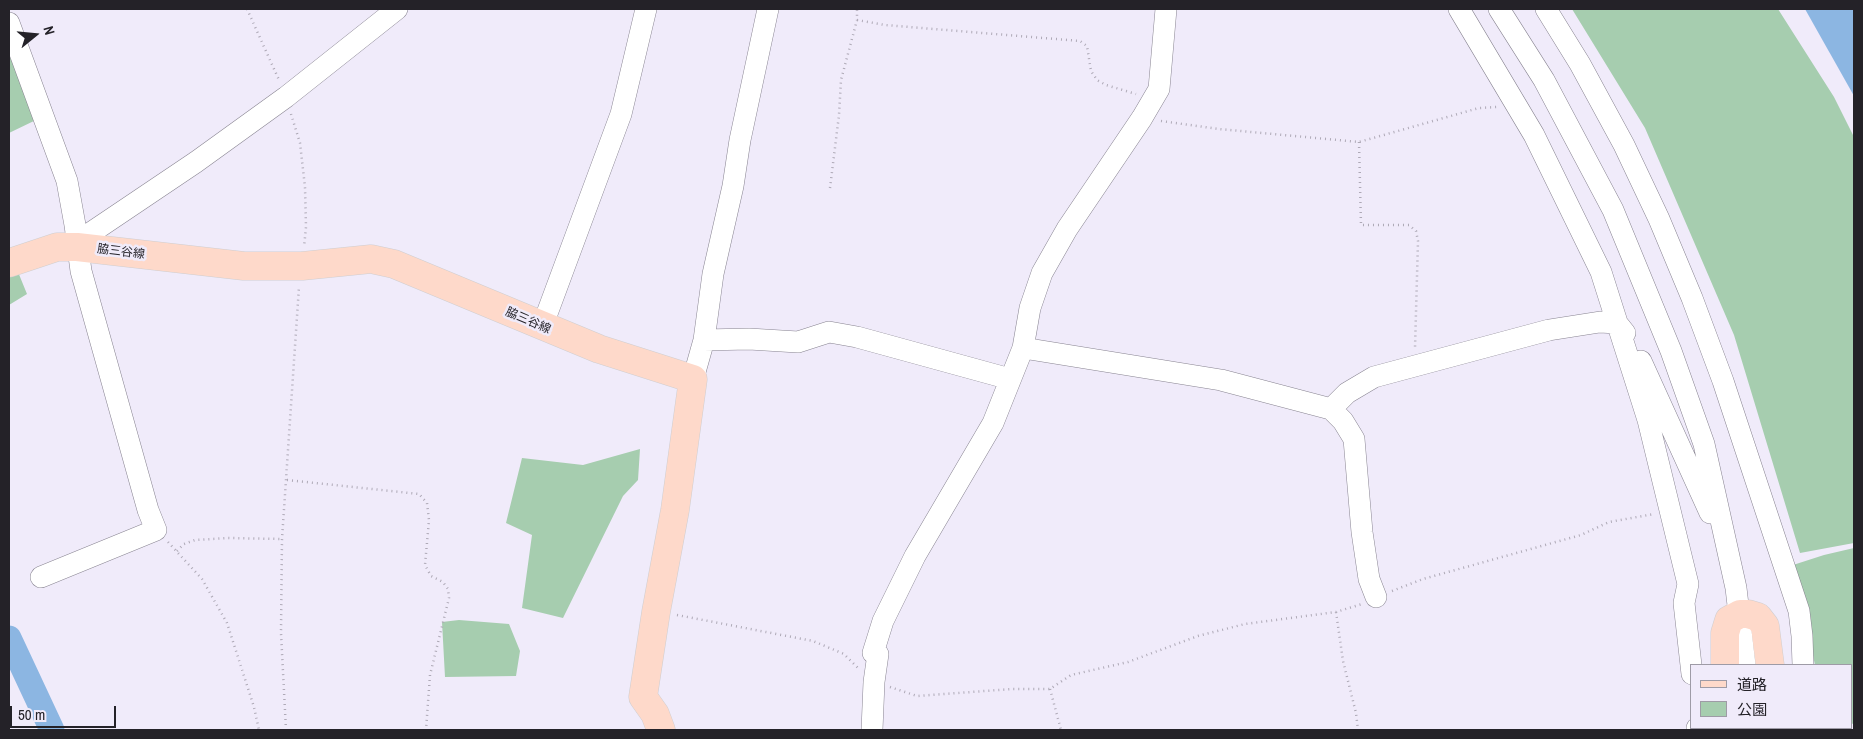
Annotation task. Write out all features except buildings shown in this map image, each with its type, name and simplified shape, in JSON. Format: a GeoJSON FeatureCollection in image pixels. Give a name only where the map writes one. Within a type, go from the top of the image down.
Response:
{"type":"FeatureCollection","features":[{"type":"Feature","properties":{"kind":"main road","name":"脇三谷線"},"geometry":{"type":"LineString","coordinates":[[9,263],[57,247],[77,247],[244,266],[302,266],[371,259],[394,264],[599,350],[693,379]]}},
{"type":"Feature","properties":{"kind":"main road"},"geometry":{"type":"LineString","coordinates":[[661,730],[655,714],[643,697],[656,612],[676,510],[693,379]]}},
{"type":"Feature","properties":{"kind":"main road"},"geometry":{"type":"LineString","coordinates":[[1725,664],[1725,633],[1729,620],[1740,614],[1758,617],[1765,626],[1770,664]]}},
{"type":"Feature","properties":{"kind":"street"},"geometry":{"type":"LineString","coordinates":[[77,247],[92,232],[196,162],[286,96],[397,9]]}},
{"type":"Feature","properties":{"kind":"street"},"geometry":{"type":"LineString","coordinates":[[542,327],[621,114],[646,9]]}},
{"type":"Feature","properties":{"kind":"street"},"geometry":{"type":"LineString","coordinates":[[693,379],[704,340],[713,274],[733,186],[740,140],[768,9]]}},
{"type":"Feature","properties":{"kind":"street"},"geometry":{"type":"LineString","coordinates":[[872,730],[874,682],[878,654],[873,653],[883,621],[914,556],[993,423],[1023,348],[1030,308],[1042,274],[1067,229],[1159,89],[1166,9]]}},
{"type":"Feature","properties":{"kind":"street"},"geometry":{"type":"LineString","coordinates":[[1459,9],[1534,135],[1601,272],[1648,420],[1688,584],[1684,603],[1691,664]]}},
{"type":"Feature","properties":{"kind":"street"},"geometry":{"type":"LineString","coordinates":[[1499,9],[1544,80],[1613,210],[1671,351],[1704,444],[1736,588],[1746,664]]}},
{"type":"Feature","properties":{"kind":"street"},"geometry":{"type":"LineString","coordinates":[[1546,9],[1580,64],[1624,145],[1659,219],[1692,298],[1724,381],[1799,611],[1803,664]]}},
{"type":"Feature","properties":{"kind":"street"},"geometry":{"type":"LineString","coordinates":[[9,23],[67,181],[76,224],[81,271],[148,510],[156,530],[41,577]]}},
{"type":"Feature","properties":{"kind":"street"},"geometry":{"type":"LineString","coordinates":[[1331,409],[1347,393],[1374,377],[1550,330],[1600,322],[1618,322]]}},
{"type":"Feature","properties":{"kind":"street"},"geometry":{"type":"LineString","coordinates":[[1618,322],[1634,344],[1709,512],[1722,526]]}},
{"type":"Feature","properties":{"kind":"street"},"geometry":{"type":"LineString","coordinates":[[704,340],[749,339],[798,342],[828,332],[857,337],[1010,380]]}},
{"type":"Feature","properties":{"kind":"street"},"geometry":{"type":"LineString","coordinates":[[1023,348],[1221,380],[1331,409],[1343,421],[1354,439],[1362,532],[1369,579],[1376,598]]}},
{"type":"Feature","properties":{"kind":"path"},"geometry":{"type":"LineString","coordinates":[[247,9],[286,96],[300,144],[305,187],[306,227],[299,285],[282,539],[281,633],[286,730]]}},
{"type":"Feature","properties":{"kind":"path"},"geometry":{"type":"LineString","coordinates":[[830,188],[839,115],[841,80],[857,20],[857,9]]}},
{"type":"Feature","properties":{"kind":"path"},"geometry":{"type":"LineString","coordinates":[[857,20],[885,25],[1080,41],[1087,46],[1091,72],[1097,80],[1106,85],[1142,95],[1147,109],[1219,129],[1359,142],[1479,108],[1517,105]]}},
{"type":"Feature","properties":{"kind":"path"},"geometry":{"type":"LineString","coordinates":[[1359,142],[1361,225],[1409,225],[1416,231],[1418,241],[1415,367]]}},
{"type":"Feature","properties":{"kind":"path"},"geometry":{"type":"LineString","coordinates":[[287,480],[420,494],[427,503],[429,520],[425,565],[431,576],[444,582],[448,589],[449,598],[430,675],[426,730]]}},
{"type":"Feature","properties":{"kind":"path"},"geometry":{"type":"LineString","coordinates":[[656,612],[813,641],[844,654],[874,682],[917,696],[1012,689],[1050,689],[1071,675],[1128,662],[1198,636],[1245,624],[1336,612],[1364,603],[1423,579],[1581,535],[1609,522],[1671,511]]}},
{"type":"Feature","properties":{"kind":"path"},"geometry":{"type":"LineString","coordinates":[[156,530],[202,578],[227,624],[254,706],[259,730]]}},
{"type":"Feature","properties":{"kind":"path"},"geometry":{"type":"LineString","coordinates":[[177,551],[184,544],[195,540],[228,538],[282,539]]}},
{"type":"Feature","properties":{"kind":"path"},"geometry":{"type":"LineString","coordinates":[[1336,612],[1343,661],[1356,713],[1358,730]]}},
{"type":"Feature","properties":{"kind":"path"},"geometry":{"type":"LineString","coordinates":[[1050,689],[1061,730]]}},
{"type":"Feature","properties":{"kind":"green space"},"geometry":{"type":"Polygon","coordinates":[[[1572,9],[1778,9],[1834,97],[1854,137],[1854,543],[1800,553],[1734,335],[1645,128],[1572,9]]]}},
{"type":"Feature","properties":{"kind":"green space"},"geometry":{"type":"Polygon","coordinates":[[[9,35],[38,119],[9,133],[9,35]]]}},
{"type":"Feature","properties":{"kind":"green space"},"geometry":{"type":"Polygon","coordinates":[[[16,267],[27,294],[9,305],[9,269],[16,267]]]}},
{"type":"Feature","properties":{"kind":"green space"},"geometry":{"type":"Polygon","coordinates":[[[640,449],[638,480],[623,496],[563,618],[522,608],[532,535],[506,523],[522,458],[583,465],[640,449]]]}},
{"type":"Feature","properties":{"kind":"green space"},"geometry":{"type":"Polygon","coordinates":[[[1854,548],[1853,724],[1853,664],[1815,664],[1793,565],[1854,548]]]}},
{"type":"Feature","properties":{"kind":"green space"},"geometry":{"type":"Polygon","coordinates":[[[459,620],[509,624],[520,651],[516,676],[445,677],[442,622],[459,620]]]}},
{"type":"Feature","properties":{"kind":"water"},"geometry":{"type":"Polygon","coordinates":[[[1805,9],[1854,9],[1854,96],[1805,9]]]}},
{"type":"Feature","properties":{"kind":"waterway"},"geometry":{"type":"LineString","coordinates":[[9,638],[52,730]]}}]}
